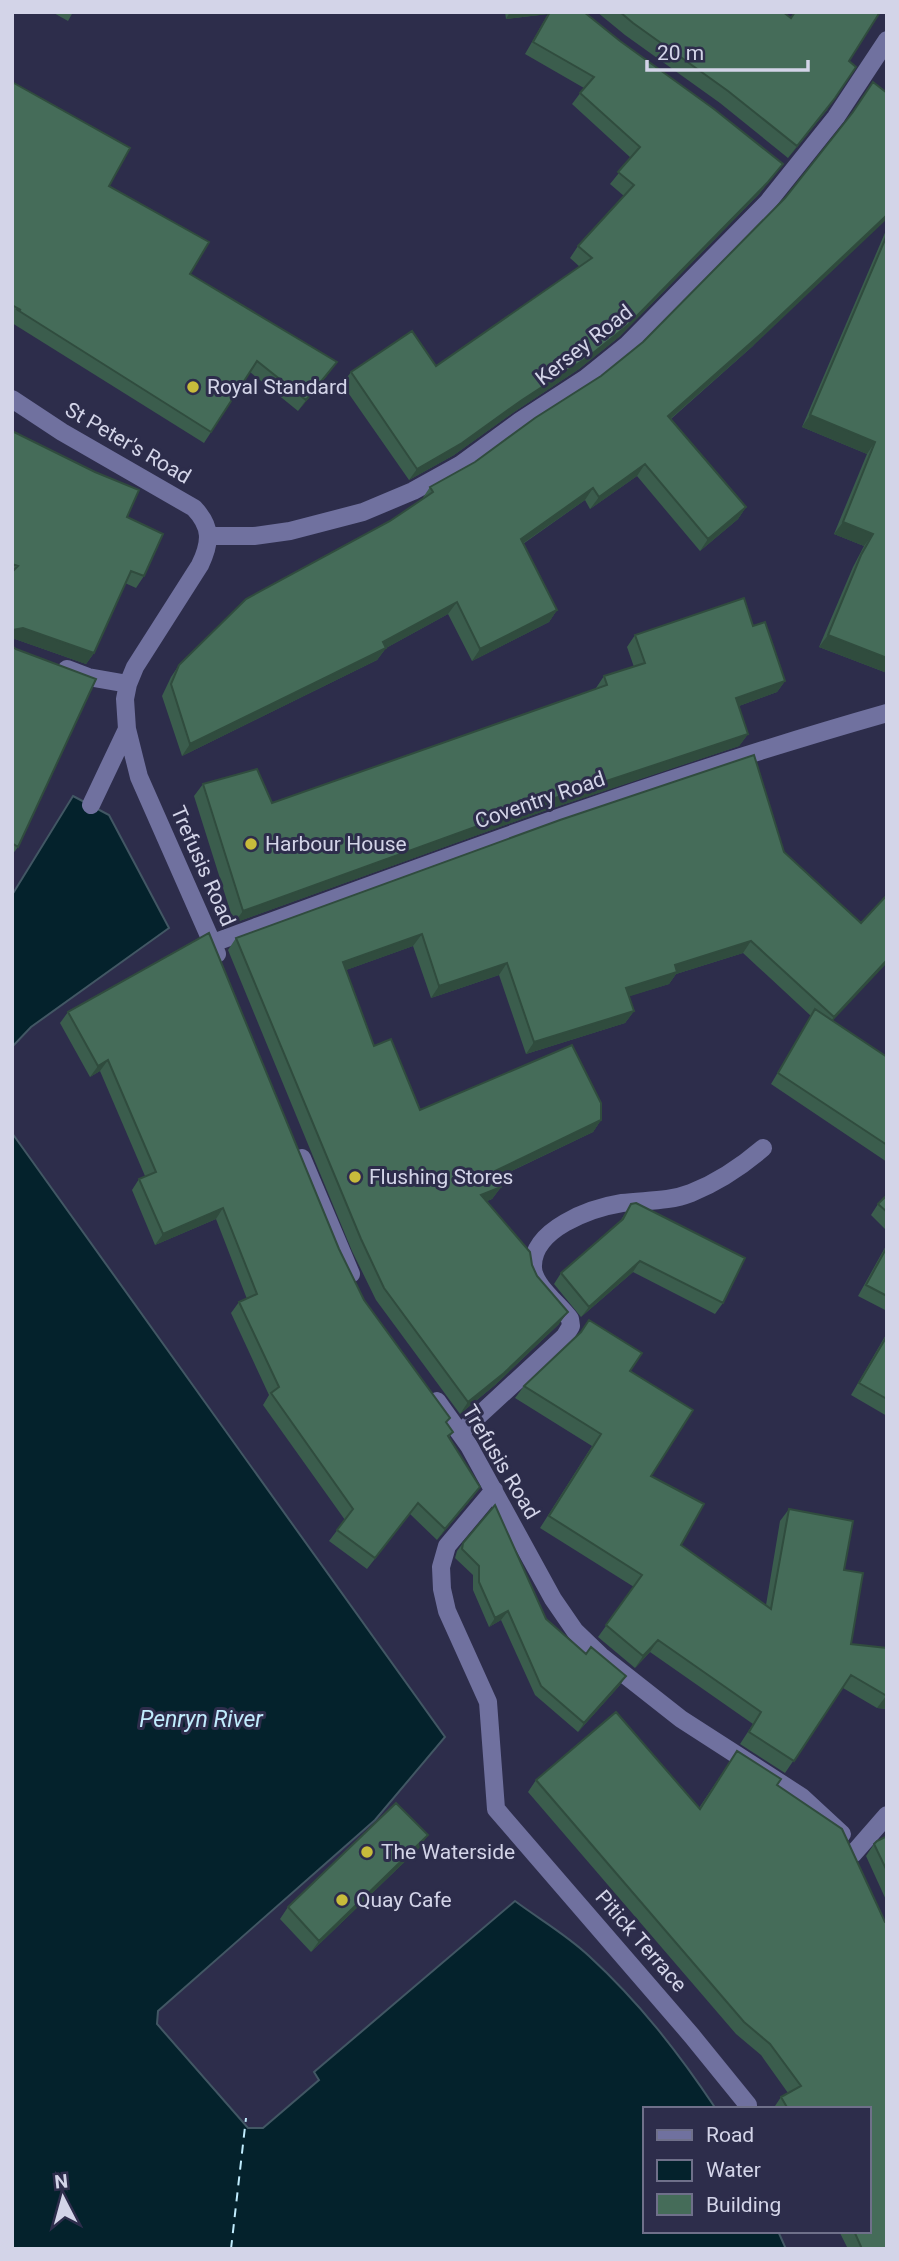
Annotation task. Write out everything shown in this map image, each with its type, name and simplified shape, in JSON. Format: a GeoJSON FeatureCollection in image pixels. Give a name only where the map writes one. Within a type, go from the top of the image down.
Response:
{"type":"FeatureCollection","features":[{"type":"Feature","properties":{"kind":"street","name":"Kersey Road"},"geometry":{"type":"LineString","coordinates":[[209,536],[254,536],[328,523],[363,512],[413,491],[460,465],[520,421],[586,379],[627,345],[768,202],[786,171],[836,117],[883,52]]}},
{"type":"Feature","properties":{"kind":"street","name":"St Peter's Road"},"geometry":{"type":"LineString","coordinates":[[12,399],[62,432],[194,508],[207,524],[209,536]]}},
{"type":"Feature","properties":{"kind":"street","name":"Trefusis Road"},"geometry":{"type":"LineString","coordinates":[[209,536],[207,551],[200,565],[144,650],[128,684],[125,699],[127,729],[139,778],[223,969]]}},
{"type":"Feature","properties":{"kind":"street"},"geometry":{"type":"LineString","coordinates":[[50,663],[88,677],[128,684]]}},
{"type":"Feature","properties":{"kind":"street","name":"Coventry Road"},"geometry":{"type":"LineString","coordinates":[[213,943],[619,796],[776,745],[887,713]]}},
{"type":"Feature","properties":{"kind":"street"},"geometry":{"type":"LineString","coordinates":[[91,805],[127,729]]}},
{"type":"Feature","properties":{"kind":"street"},"geometry":{"type":"LineString","coordinates":[[298,1148],[360,1294]]}},
{"type":"Feature","properties":{"kind":"street"},"geometry":{"type":"LineString","coordinates":[[460,1433],[565,1336],[571,1326],[570,1319],[539,1283],[533,1270],[534,1255],[543,1239],[558,1226],[597,1208],[622,1203],[668,1200],[691,1193],[741,1167],[763,1148]]}},
{"type":"Feature","properties":{"kind":"street","name":"Trefusis Road"},"geometry":{"type":"LineString","coordinates":[[428,1390],[460,1433],[553,1599],[575,1631],[601,1656],[681,1719],[802,1797],[843,1834],[856,1860],[887,1815]]}},
{"type":"Feature","properties":{"kind":"street","name":"Pitick Terrace"},"geometry":{"type":"LineString","coordinates":[[494,1490],[447,1546],[441,1567],[447,1611],[488,1702],[496,1810],[692,2036],[748,2105]]}},
{"type":"Feature","properties":{"kind":"water"},"geometry":{"type":"Polygon","coordinates":[[[73,796],[109,815],[169,928],[31,1027],[12,1047],[12,895],[73,796]]]}},
{"type":"Feature","properties":{"kind":"water","name":"Penryn River"},"geometry":{"type":"Polygon","coordinates":[[[12,1133],[445,1737],[375,1820],[158,2011],[157,2024],[248,2128],[263,2128],[319,2080],[314,2072],[515,1901],[580,1948],[625,1991],[672,2048],[715,2107],[643,2107],[643,2233],[779,2233],[786,2249],[12,2249],[12,1133]]]}},
{"type":"Feature","properties":{"kind":"building"},"geometry":{"type":"Polygon","coordinates":[[[550,12],[584,12],[783,164],[628,325],[588,357],[462,443],[417,469],[351,372],[412,331],[436,366],[592,258],[578,246],[634,185],[618,172],[640,147],[580,93],[594,77],[533,42],[550,12]]]}},
{"type":"Feature","properties":{"kind":"building"},"geometry":{"type":"Polygon","coordinates":[[[620,12],[783,12],[791,18],[795,12],[880,12],[849,61],[856,67],[797,146],[728,91],[620,12]]]}},
{"type":"Feature","properties":{"kind":"building"},"geometry":{"type":"Polygon","coordinates":[[[12,82],[130,148],[109,186],[209,242],[190,274],[337,362],[306,400],[257,361],[211,432],[12,305],[12,82]]]}},
{"type":"Feature","properties":{"kind":"building"},"geometry":{"type":"Polygon","coordinates":[[[873,82],[887,93],[887,215],[762,333],[668,416],[746,507],[708,539],[645,464],[599,497],[593,488],[521,539],[557,610],[480,649],[457,602],[383,642],[386,648],[190,744],[171,684],[179,665],[246,599],[390,521],[433,492],[430,487],[475,462],[535,418],[601,376],[643,342],[785,198],[853,112],[873,82]]]}},
{"type":"Feature","properties":{"kind":"building"},"geometry":{"type":"Polygon","coordinates":[[[887,235],[887,658],[828,635],[861,555],[873,534],[843,522],[875,442],[810,415],[887,235]]]}},
{"type":"Feature","properties":{"kind":"building"},"geometry":{"type":"Polygon","coordinates":[[[12,431],[95,472],[139,490],[127,517],[163,534],[144,576],[131,571],[94,653],[23,628],[12,631],[12,572],[18,566],[12,564],[12,431]]]}},
{"type":"Feature","properties":{"kind":"building"},"geometry":{"type":"Polygon","coordinates":[[[744,598],[753,626],[765,622],[785,681],[736,698],[748,734],[552,799],[243,911],[203,784],[257,769],[272,803],[607,685],[604,676],[645,663],[635,635],[744,598]]]}},
{"type":"Feature","properties":{"kind":"building"},"geometry":{"type":"Polygon","coordinates":[[[12,646],[96,679],[18,847],[12,843],[12,646]]]}},
{"type":"Feature","properties":{"kind":"building"},"geometry":{"type":"Polygon","coordinates":[[[754,755],[784,852],[861,923],[887,895],[887,960],[834,1017],[751,941],[675,965],[677,972],[626,988],[634,1011],[534,1042],[507,963],[439,986],[422,934],[343,962],[374,1046],[391,1039],[420,1110],[572,1045],[601,1103],[601,1120],[495,1171],[501,1187],[481,1195],[530,1252],[537,1276],[568,1312],[504,1373],[468,1402],[384,1288],[236,938],[560,820],[754,755]]]}},
{"type":"Feature","properties":{"kind":"building"},"geometry":{"type":"Polygon","coordinates":[[[209,933],[339,1249],[364,1300],[450,1418],[446,1422],[453,1432],[448,1436],[480,1487],[445,1529],[418,1503],[375,1558],[337,1530],[353,1509],[271,1393],[279,1387],[239,1302],[257,1294],[223,1208],[163,1234],[139,1179],[156,1172],[108,1060],[98,1066],[68,1012],[209,933]]]}},
{"type":"Feature","properties":{"kind":"building"},"geometry":{"type":"Polygon","coordinates":[[[815,1009],[887,1057],[887,1145],[778,1073],[815,1009]]]}},
{"type":"Feature","properties":{"kind":"building"},"geometry":{"type":"Polygon","coordinates":[[[887,1195],[887,1212],[878,1204],[887,1195]]]}},
{"type":"Feature","properties":{"kind":"building"},"geometry":{"type":"Polygon","coordinates":[[[636,1203],[745,1258],[723,1303],[640,1261],[589,1307],[561,1273],[623,1219],[631,1204],[636,1203]]]}},
{"type":"Feature","properties":{"kind":"building"},"geometry":{"type":"Polygon","coordinates":[[[887,1247],[887,1296],[866,1285],[887,1247]]]}},
{"type":"Feature","properties":{"kind":"building"},"geometry":{"type":"Polygon","coordinates":[[[589,1320],[642,1353],[630,1371],[693,1410],[651,1476],[704,1504],[681,1545],[771,1609],[789,1509],[853,1521],[844,1570],[863,1573],[851,1644],[887,1648],[887,1696],[851,1675],[794,1761],[749,1732],[761,1712],[658,1640],[643,1656],[606,1625],[642,1575],[549,1516],[601,1434],[524,1386],[581,1332],[589,1320]]]}},
{"type":"Feature","properties":{"kind":"building"},"geometry":{"type":"Polygon","coordinates":[[[887,1336],[887,1399],[859,1383],[887,1336]]]}},
{"type":"Feature","properties":{"kind":"building"},"geometry":{"type":"Polygon","coordinates":[[[495,1505],[546,1619],[586,1654],[591,1647],[626,1676],[584,1723],[541,1686],[508,1611],[495,1618],[479,1582],[479,1566],[462,1549],[463,1543],[495,1505]]]}},
{"type":"Feature","properties":{"kind":"building"},"geometry":{"type":"Polygon","coordinates":[[[616,1712],[700,1809],[737,1751],[781,1779],[777,1785],[842,1829],[887,1923],[887,2249],[862,2249],[855,2233],[871,2233],[871,2107],[787,2107],[781,2097],[801,2086],[770,2044],[744,2022],[536,1780],[616,1712]]]}},
{"type":"Feature","properties":{"kind":"building"},"geometry":{"type":"Polygon","coordinates":[[[396,1803],[428,1835],[319,1941],[288,1907],[396,1803]]]}},
{"type":"Feature","properties":{"kind":"building"},"geometry":{"type":"Polygon","coordinates":[[[887,1836],[887,1871],[874,1844],[887,1836]]]}},
{"type":"Feature","properties":{"kind":"ferry route"},"geometry":{"type":"LineString","coordinates":[[231,2249],[246,2118]]}},
{"type":"Feature","properties":{"kind":"place","name":"Royal Standard"},"geometry":{"type":"Point","coordinates":[193,387]}},
{"type":"Feature","properties":{"kind":"place","name":"Harbour House"},"geometry":{"type":"Point","coordinates":[251,844]}},
{"type":"Feature","properties":{"kind":"place","name":"Flushing Stores"},"geometry":{"type":"Point","coordinates":[355,1177]}},
{"type":"Feature","properties":{"kind":"place","name":"The Waterside"},"geometry":{"type":"Point","coordinates":[367,1852]}},
{"type":"Feature","properties":{"kind":"place","name":"Quay Cafe"},"geometry":{"type":"Point","coordinates":[342,1900]}}]}
